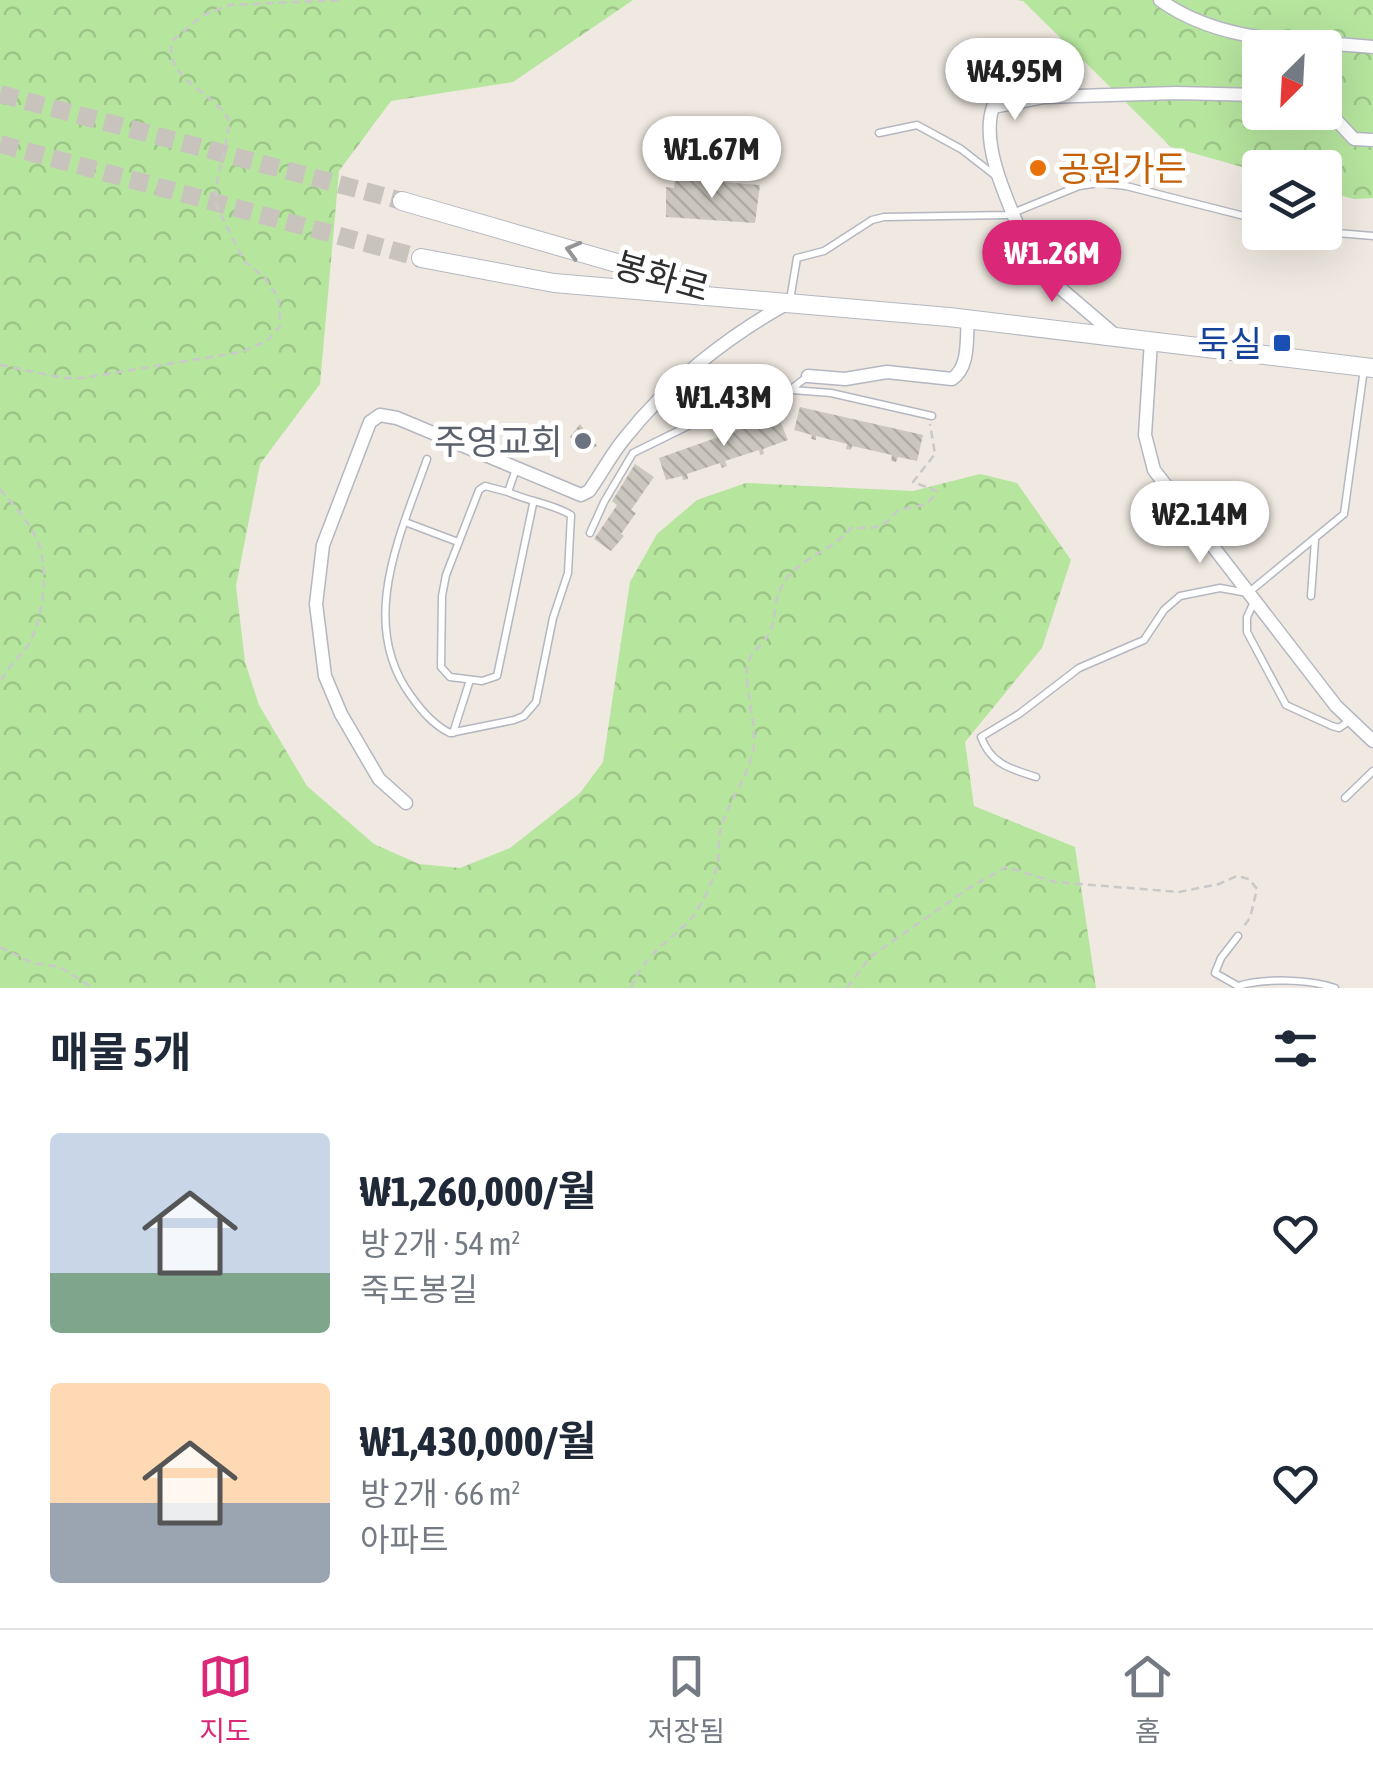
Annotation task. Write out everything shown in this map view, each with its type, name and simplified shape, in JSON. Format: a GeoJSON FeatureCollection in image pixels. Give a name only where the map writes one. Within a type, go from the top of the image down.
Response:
{"type":"FeatureCollection","features":[{"type":"Feature","properties":{"kind":"main road","name":"봉화로"},"geometry":{"type":"LineString","coordinates":[[402,201],[734,296]]}},
{"type":"Feature","properties":{"kind":"main road","name":"봉화로"},"geometry":{"type":"LineString","coordinates":[[421,258],[554,283],[734,296]]}},
{"type":"Feature","properties":{"kind":"main road"},"geometry":{"type":"LineString","coordinates":[[734,296],[968,319],[1368,368]]}},
{"type":"Feature","properties":{"kind":"street"},"geometry":{"type":"LineString","coordinates":[[1160,0],[1182,15],[1226,31],[1278,42],[1373,47]]}},
{"type":"Feature","properties":{"kind":"street"},"geometry":{"type":"LineString","coordinates":[[1117,337],[1039,270],[988,136],[993,107],[1044,96],[1242,95]]}},
{"type":"Feature","properties":{"kind":"street"},"geometry":{"type":"LineString","coordinates":[[1342,126],[1354,139],[1373,140]]}},
{"type":"Feature","properties":{"kind":"street"},"geometry":{"type":"LineString","coordinates":[[406,803],[391,792],[371,767],[341,714],[325,676],[316,604],[323,545],[373,418],[380,414],[430,430],[581,495],[646,414],[753,322],[790,302]]}},
{"type":"Feature","properties":{"kind":"street"},"geometry":{"type":"LineString","coordinates":[[808,376],[845,379],[887,372],[952,379],[962,372],[968,319]]}},
{"type":"Feature","properties":{"kind":"street"},"geometry":{"type":"LineString","coordinates":[[1151,341],[1144,423],[1149,458],[1166,488],[1349,721],[1373,741]]}},
{"type":"Feature","properties":{"kind":"lane"},"geometry":{"type":"LineString","coordinates":[[879,133],[917,125],[962,149],[1002,180]]}},
{"type":"Feature","properties":{"kind":"lane"},"geometry":{"type":"LineString","coordinates":[[790,302],[797,258],[824,251],[877,218],[1015,214],[1068,190],[1099,183],[1126,186],[1242,215]]}},
{"type":"Feature","properties":{"kind":"lane"},"geometry":{"type":"LineString","coordinates":[[1342,233],[1373,236]]}},
{"type":"Feature","properties":{"kind":"lane"},"geometry":{"type":"LineString","coordinates":[[1349,721],[1339,728],[1286,705],[1246,632],[1246,616],[1252,597],[1346,509],[1368,368]]}},
{"type":"Feature","properties":{"kind":"lane"},"geometry":{"type":"LineString","coordinates":[[590,533],[634,453],[690,425],[791,390],[808,376]]}},
{"type":"Feature","properties":{"kind":"lane"},"geometry":{"type":"LineString","coordinates":[[791,390],[831,393],[931,415]]}},
{"type":"Feature","properties":{"kind":"lane"},"geometry":{"type":"LineString","coordinates":[[427,459],[392,560],[385,594],[391,656],[404,686],[436,725],[453,733],[524,716],[540,694],[553,618],[568,573],[571,515],[546,503],[533,504],[486,486],[479,490],[458,542],[442,596],[441,667],[450,677],[470,680],[497,676],[533,504]]}},
{"type":"Feature","properties":{"kind":"lane"},"geometry":{"type":"LineString","coordinates":[[508,492],[516,469]]}},
{"type":"Feature","properties":{"kind":"lane"},"geometry":{"type":"LineString","coordinates":[[405,522],[458,542]]}},
{"type":"Feature","properties":{"kind":"lane"},"geometry":{"type":"LineString","coordinates":[[1311,596],[1315,539]]}},
{"type":"Feature","properties":{"kind":"lane"},"geometry":{"type":"LineString","coordinates":[[1036,777],[1001,764],[986,750],[981,736],[1019,714],[1079,668],[1144,640],[1172,600],[1204,590],[1252,597]]}},
{"type":"Feature","properties":{"kind":"lane"},"geometry":{"type":"LineString","coordinates":[[453,733],[470,680]]}},
{"type":"Feature","properties":{"kind":"lane"},"geometry":{"type":"LineString","coordinates":[[1345,798],[1373,771]]}},
{"type":"Feature","properties":{"kind":"lane"},"geometry":{"type":"LineString","coordinates":[[1238,936],[1220,958],[1215,973],[1238,986],[1256,980],[1320,983],[1335,988]]}},
{"type":"Feature","properties":{"kind":"path"},"geometry":{"type":"LineString","coordinates":[[0,364],[64,378],[82,378],[242,352],[268,340],[280,326],[279,299],[264,278],[244,261],[216,205],[216,186],[230,123],[227,114],[191,85],[173,63],[172,41],[203,15],[230,5],[342,0]]}},
{"type":"Feature","properties":{"kind":"path"},"geometry":{"type":"LineString","coordinates":[[631,988],[636,974],[660,944],[685,925],[701,905],[718,866],[726,811],[739,792],[754,747],[754,728],[748,711],[748,663],[771,630],[779,592],[803,560],[838,544],[851,528],[880,528],[897,512],[930,504],[938,491],[913,482],[934,454],[931,415]]}},
{"type":"Feature","properties":{"kind":"path"},"geometry":{"type":"LineString","coordinates":[[0,490],[23,515],[39,543],[42,572],[42,604],[36,630],[0,684]]}},
{"type":"Feature","properties":{"kind":"path"},"geometry":{"type":"LineString","coordinates":[[847,988],[870,957],[1006,867],[1055,882],[1180,892],[1237,876],[1249,878],[1256,888],[1250,918],[1238,936]]}},
{"type":"Feature","properties":{"kind":"path"},"geometry":{"type":"LineString","coordinates":[[0,947],[32,962],[60,967],[93,988]]}},
{"type":"Feature","properties":{"kind":"green space"},"geometry":{"type":"Polygon","coordinates":[[[0,0],[633,0],[513,82],[391,101],[339,171],[320,384],[260,464],[236,586],[245,662],[259,705],[307,786],[374,844],[419,864],[460,868],[510,848],[580,793],[603,762],[630,582],[657,534],[697,500],[746,483],[913,491],[980,474],[1017,483],[1071,560],[1042,648],[965,742],[974,806],[1075,847],[1096,988],[0,988],[0,0]]]}},
{"type":"Feature","properties":{"kind":"green space"},"geometry":{"type":"Polygon","coordinates":[[[1017,0],[1373,0],[1373,198],[1342,196],[1342,150],[1242,150],[1242,167],[1171,147],[1023,1],[1017,0]]]}},
{"type":"Feature","properties":{"kind":"building"},"geometry":{"type":"Polygon","coordinates":[[[675,178],[760,185],[755,223],[666,217],[666,187],[674,188],[675,178]]]}},
{"type":"Feature","properties":{"kind":"building"},"geometry":{"type":"Polygon","coordinates":[[[800,407],[923,435],[917,461],[898,457],[896,462],[891,461],[892,455],[852,446],[851,450],[846,449],[847,444],[816,436],[816,440],[811,439],[812,435],[794,430],[800,407]]]}},
{"type":"Feature","properties":{"kind":"building"},"geometry":{"type":"Polygon","coordinates":[[[778,416],[788,440],[763,449],[764,454],[760,455],[759,450],[725,461],[727,466],[722,468],[720,463],[687,474],[688,479],[683,480],[682,476],[666,480],[659,458],[778,416]]]}},
{"type":"Feature","properties":{"kind":"building","name":"주영교회"},"geometry":{"type":"Polygon","coordinates":[[[580,424],[597,446],[583,453],[570,437],[580,424]]]}},
{"type":"Feature","properties":{"kind":"building"},"geometry":{"type":"Polygon","coordinates":[[[635,464],[654,477],[631,510],[636,513],[621,534],[624,536],[611,551],[594,539],[617,505],[612,501],[635,464]]]}},
{"type":"Feature","properties":{"kind":"tunnel"},"geometry":{"type":"LineString","coordinates":[[0,94],[402,201]]}},
{"type":"Feature","properties":{"kind":"tunnel"},"geometry":{"type":"LineString","coordinates":[[0,144],[421,258]]}},
{"type":"Feature","properties":{"kind":"place","name":"공원가든"},"geometry":{"type":"Point","coordinates":[1038,168]}},
{"type":"Feature","properties":{"kind":"place","name":"둑실"},"geometry":{"type":"Point","coordinates":[1282,343]}},
{"type":"Feature","properties":{"kind":"place","name":"주영교회"},"geometry":{"type":"Point","coordinates":[583,441]}}]}
